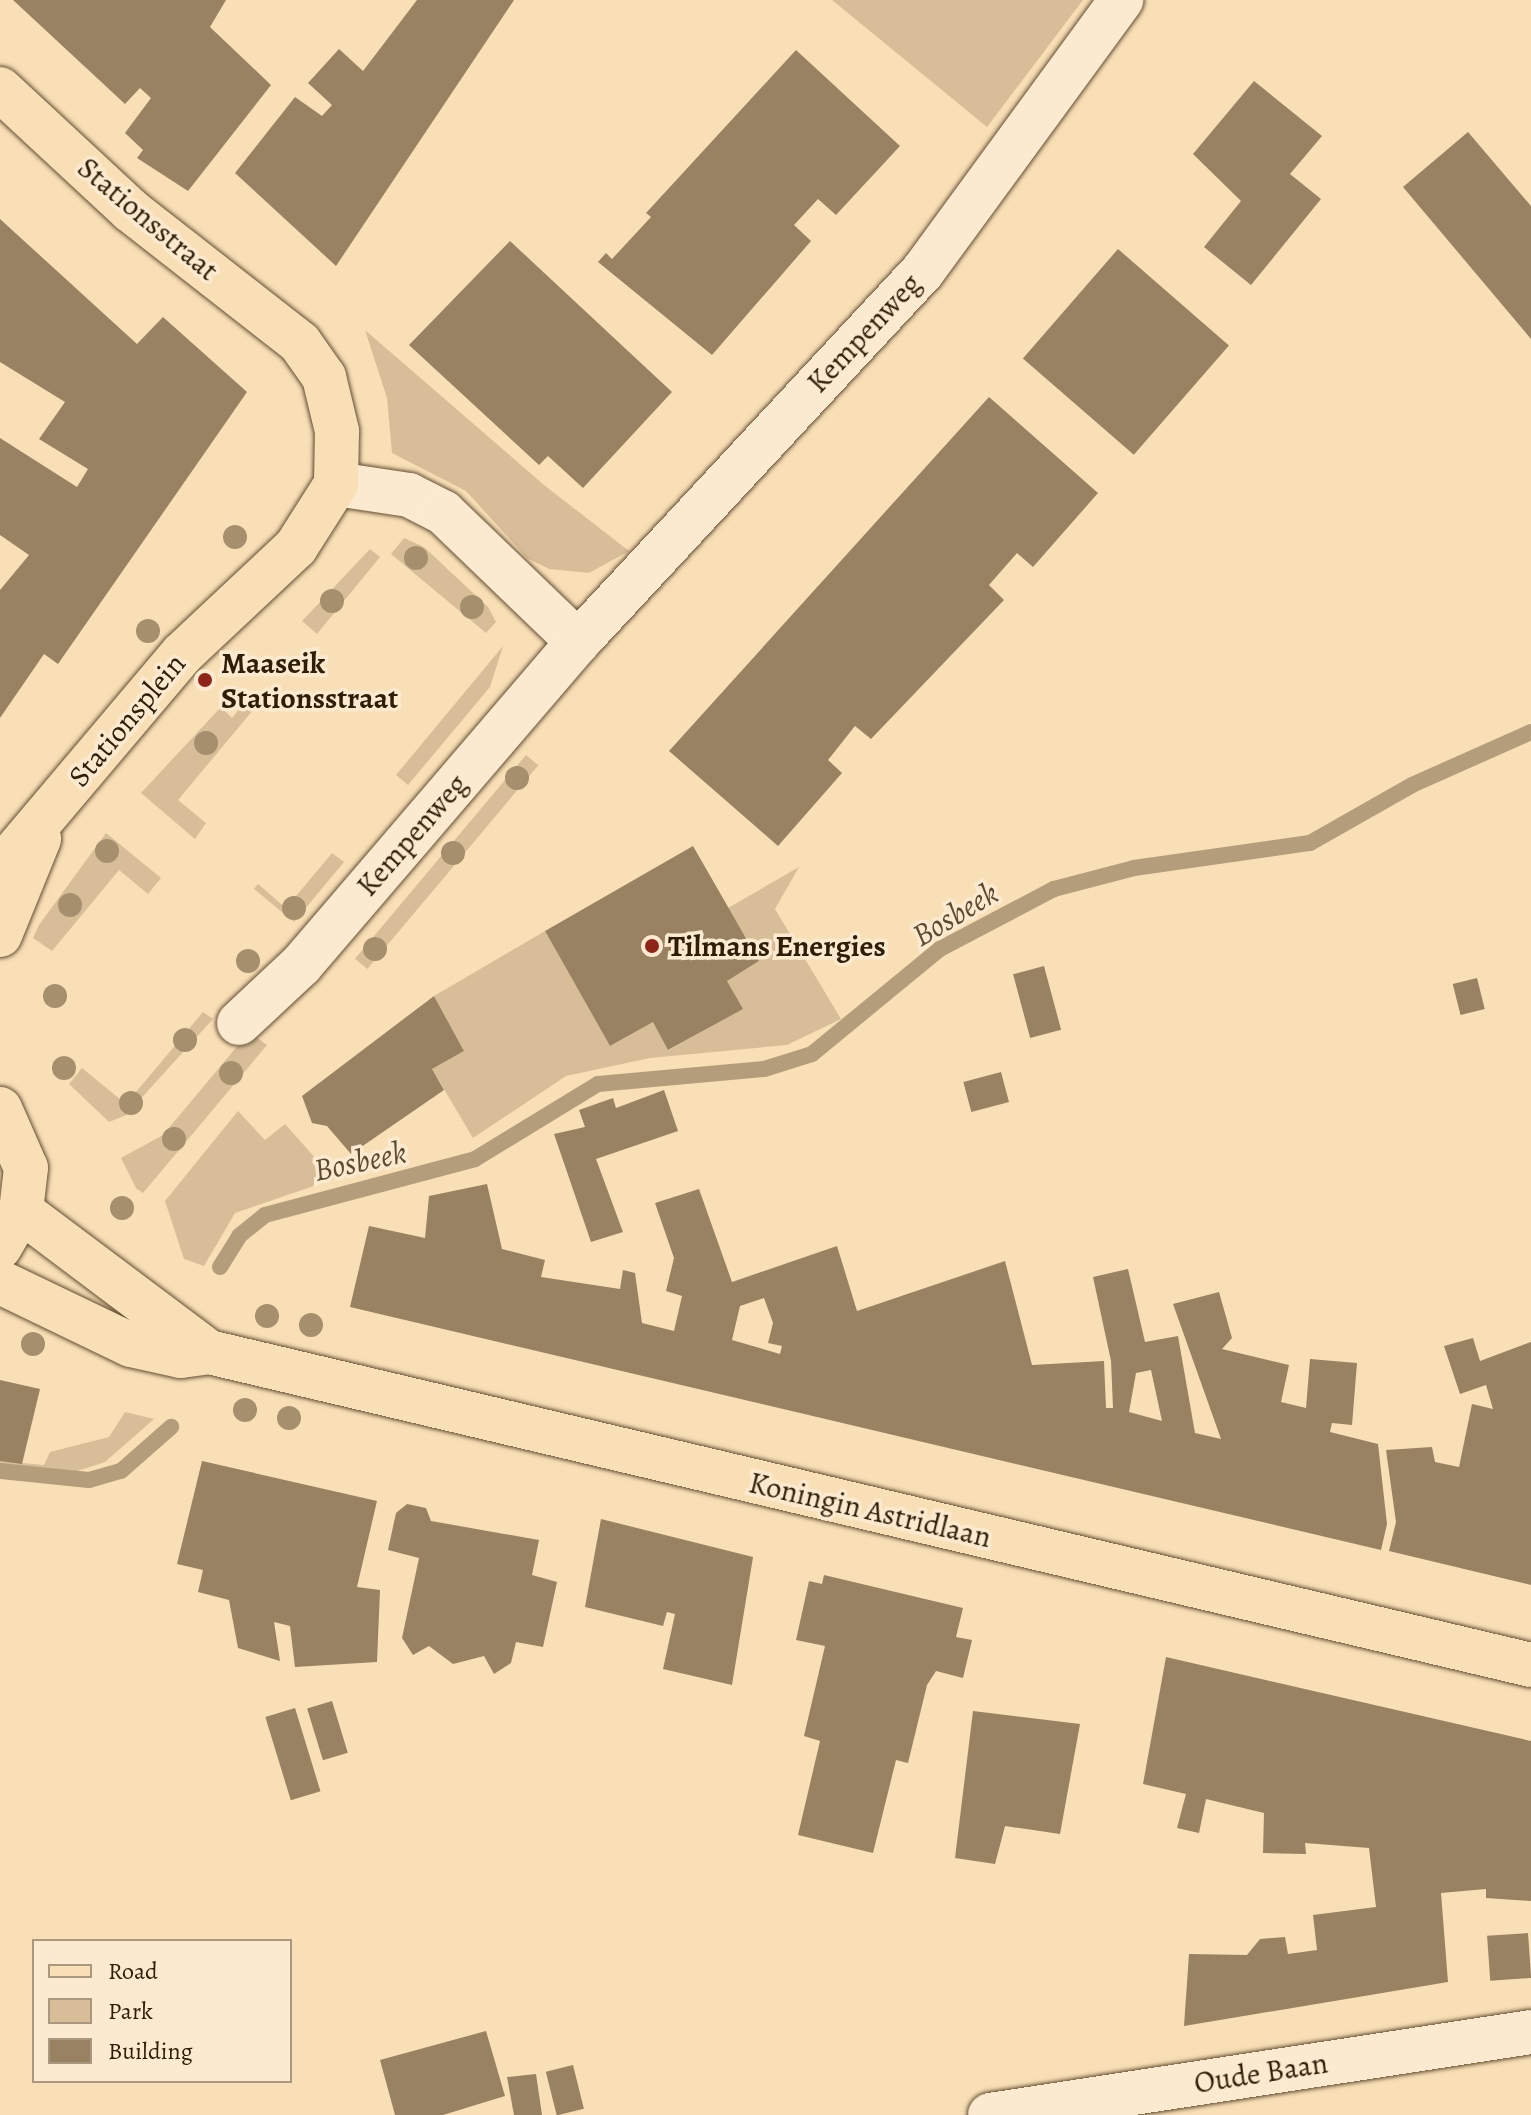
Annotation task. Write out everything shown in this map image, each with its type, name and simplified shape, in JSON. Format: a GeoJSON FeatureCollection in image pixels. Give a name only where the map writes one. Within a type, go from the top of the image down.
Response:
{"type":"FeatureCollection","features":[{"type":"Feature","properties":{"kind":"main road","name":"Stationsstraat"},"geometry":{"type":"LineString","coordinates":[[0,89],[130,210],[300,343],[324,377],[337,431],[336,484]]}},
{"type":"Feature","properties":{"kind":"main road","name":"Stationsplein"},"geometry":{"type":"LineString","coordinates":[[0,869],[45,822],[182,654],[296,547],[336,484]]}},
{"type":"Feature","properties":{"kind":"main road","name":"Stationsplein"},"geometry":{"type":"LineString","coordinates":[[0,935],[45,822]]}},
{"type":"Feature","properties":{"kind":"main road","name":"Koningin Astridlaan"},"geometry":{"type":"LineString","coordinates":[[0,1109],[24,1158],[11,1229],[209,1352],[1531,1665]]}},
{"type":"Feature","properties":{"kind":"main road","name":"Koningin Astridlaan"},"geometry":{"type":"LineString","coordinates":[[0,1282],[109,1338],[181,1356],[209,1352]]}},
{"type":"Feature","properties":{"kind":"street","name":"Kempenweg"},"geometry":{"type":"LineString","coordinates":[[239,1023],[301,965],[578,642],[923,271],[1121,0]]}},
{"type":"Feature","properties":{"kind":"street"},"geometry":{"type":"LineString","coordinates":[[336,484],[409,495],[444,513],[578,642]]}},
{"type":"Feature","properties":{"kind":"street","name":"Oude Baan"},"geometry":{"type":"LineString","coordinates":[[990,2115],[1531,2032]]}},
{"type":"Feature","properties":{"kind":"green space"},"geometry":{"type":"Polygon","coordinates":[[[832,0],[1083,0],[987,127],[832,0]]]}},
{"type":"Feature","properties":{"kind":"green space"},"geometry":{"type":"Polygon","coordinates":[[[365,330],[544,485],[629,551],[589,573],[549,569],[527,558],[466,491],[392,453],[387,398],[365,330]]]}},
{"type":"Feature","properties":{"kind":"green space"},"geometry":{"type":"Polygon","coordinates":[[[404,538],[424,547],[488,607],[496,622],[486,633],[391,554],[404,538]]]}},
{"type":"Feature","properties":{"kind":"green space"},"geometry":{"type":"Polygon","coordinates":[[[370,549],[380,557],[317,634],[302,621],[370,549]]]}},
{"type":"Feature","properties":{"kind":"green space"},"geometry":{"type":"Polygon","coordinates":[[[503,646],[490,687],[408,785],[396,775],[503,646]]]}},
{"type":"Feature","properties":{"kind":"green space"},"geometry":{"type":"Polygon","coordinates":[[[250,696],[259,703],[178,800],[206,823],[195,839],[141,793],[221,707],[232,718],[250,696]]]}},
{"type":"Feature","properties":{"kind":"green space"},"geometry":{"type":"Polygon","coordinates":[[[526,755],[538,765],[367,969],[355,959],[526,755]]]}},
{"type":"Feature","properties":{"kind":"green space"},"geometry":{"type":"Polygon","coordinates":[[[106,833],[161,878],[148,894],[119,870],[52,951],[33,938],[39,925],[106,833]]]}},
{"type":"Feature","properties":{"kind":"green space"},"geometry":{"type":"Polygon","coordinates":[[[332,853],[344,862],[294,922],[254,889],[258,884],[286,908],[332,853]]]}},
{"type":"Feature","properties":{"kind":"green space"},"geometry":{"type":"Polygon","coordinates":[[[799,867],[775,909],[841,1019],[787,1045],[650,1058],[566,1076],[473,1138],[432,1069],[464,1051],[434,996],[545,931],[610,1046],[653,1022],[669,1050],[742,1009],[727,981],[759,961],[728,908],[799,867]]]}},
{"type":"Feature","properties":{"kind":"green space"},"geometry":{"type":"Polygon","coordinates":[[[203,1012],[213,1019],[126,1115],[109,1122],[69,1084],[82,1068],[126,1104],[203,1012]]]}},
{"type":"Feature","properties":{"kind":"green space"},"geometry":{"type":"Polygon","coordinates":[[[249,1032],[267,1045],[143,1193],[136,1188],[121,1158],[163,1135],[249,1032]]]}},
{"type":"Feature","properties":{"kind":"green space"},"geometry":{"type":"Polygon","coordinates":[[[238,1111],[265,1140],[285,1124],[334,1179],[235,1213],[204,1266],[184,1259],[165,1201],[238,1111]]]}},
{"type":"Feature","properties":{"kind":"green space"},"geometry":{"type":"Polygon","coordinates":[[[125,1412],[154,1419],[105,1462],[50,1480],[0,1478],[0,1461],[44,1465],[50,1452],[109,1437],[125,1412]]]}},
{"type":"Feature","properties":{"kind":"building"},"geometry":{"type":"Polygon","coordinates":[[[13,0],[226,0],[210,27],[271,85],[188,191],[137,158],[143,150],[125,133],[151,98],[140,88],[125,104],[13,0]]]}},
{"type":"Feature","properties":{"kind":"building"},"geometry":{"type":"Polygon","coordinates":[[[417,0],[514,0],[336,266],[235,173],[295,97],[322,116],[332,105],[308,83],[339,49],[363,71],[417,0]]]}},
{"type":"Feature","properties":{"kind":"building"},"geometry":{"type":"Polygon","coordinates":[[[796,50],[900,146],[836,215],[818,199],[794,225],[811,241],[712,355],[598,262],[606,253],[612,259],[651,217],[646,213],[796,50]]]}},
{"type":"Feature","properties":{"kind":"building"},"geometry":{"type":"Polygon","coordinates":[[[1254,81],[1322,136],[1290,174],[1321,199],[1251,285],[1204,247],[1241,201],[1193,154],[1254,81]]]}},
{"type":"Feature","properties":{"kind":"building"},"geometry":{"type":"Polygon","coordinates":[[[1468,132],[1531,206],[1531,339],[1403,187],[1468,132]]]}},
{"type":"Feature","properties":{"kind":"building"},"geometry":{"type":"Polygon","coordinates":[[[0,219],[137,344],[163,317],[247,392],[58,664],[44,654],[0,718],[0,590],[29,555],[0,535],[0,438],[77,487],[88,469],[39,439],[65,402],[0,362],[0,219]]]}},
{"type":"Feature","properties":{"kind":"building"},"geometry":{"type":"Polygon","coordinates":[[[510,241],[672,392],[583,488],[548,456],[539,465],[409,345],[510,241]]]}},
{"type":"Feature","properties":{"kind":"building"},"geometry":{"type":"Polygon","coordinates":[[[1118,249],[1229,345],[1134,455],[1023,358],[1118,249]]]}},
{"type":"Feature","properties":{"kind":"building"},"geometry":{"type":"Polygon","coordinates":[[[989,397],[1098,493],[1033,567],[1017,553],[989,585],[1004,600],[871,739],[855,726],[828,760],[842,773],[778,846],[669,751],[989,397]]]}},
{"type":"Feature","properties":{"kind":"building","name":"Tilmans Energies"},"geometry":{"type":"Polygon","coordinates":[[[693,846],[759,961],[727,981],[743,1009],[668,1050],[653,1022],[610,1046],[545,931],[693,846]]]}},
{"type":"Feature","properties":{"kind":"building"},"geometry":{"type":"Polygon","coordinates":[[[1044,966],[1061,1030],[1030,1038],[1013,974],[1044,966]]]}},
{"type":"Feature","properties":{"kind":"building"},"geometry":{"type":"Polygon","coordinates":[[[1477,978],[1485,1009],[1460,1015],[1453,984],[1477,978]]]}},
{"type":"Feature","properties":{"kind":"building"},"geometry":{"type":"Polygon","coordinates":[[[434,996],[464,1051],[432,1069],[444,1090],[351,1154],[327,1126],[312,1123],[302,1096],[434,996]]]}},
{"type":"Feature","properties":{"kind":"building"},"geometry":{"type":"Polygon","coordinates":[[[1001,1072],[1009,1102],[971,1112],[963,1082],[1001,1072]]]}},
{"type":"Feature","properties":{"kind":"building"},"geometry":{"type":"Polygon","coordinates":[[[664,1090],[678,1131],[596,1159],[623,1232],[591,1242],[554,1134],[585,1127],[579,1110],[613,1098],[616,1108],[664,1090]]]}},
{"type":"Feature","properties":{"kind":"building"},"geometry":{"type":"Polygon","coordinates":[[[487,1184],[502,1249],[545,1260],[541,1277],[620,1289],[623,1270],[635,1273],[642,1323],[674,1331],[682,1296],[666,1291],[674,1258],[655,1203],[699,1189],[732,1282],[837,1246],[857,1311],[1005,1261],[1032,1365],[1104,1361],[1106,1408],[1113,1408],[1111,1361],[1093,1277],[1128,1269],[1145,1342],[1178,1336],[1195,1433],[1221,1439],[1173,1304],[1219,1292],[1232,1338],[1222,1349],[1289,1365],[1281,1402],[1306,1408],[1310,1359],[1357,1363],[1352,1425],[1332,1423],[1330,1432],[1378,1444],[1387,1524],[1381,1550],[350,1307],[369,1226],[425,1238],[429,1196],[487,1184]],[[764,1298],[740,1306],[732,1340],[780,1354],[782,1346],[768,1343],[773,1323],[764,1298]],[[1151,1370],[1136,1373],[1129,1412],[1162,1421],[1151,1370]]]}},
{"type":"Feature","properties":{"kind":"building"},"geometry":{"type":"Polygon","coordinates":[[[1473,1338],[1480,1361],[1531,1342],[1531,1585],[1389,1551],[1396,1522],[1386,1450],[1432,1447],[1435,1462],[1459,1467],[1472,1404],[1493,1409],[1486,1385],[1460,1394],[1444,1346],[1473,1338]]]}},
{"type":"Feature","properties":{"kind":"building"},"geometry":{"type":"Polygon","coordinates":[[[0,1380],[40,1389],[22,1464],[0,1461],[0,1380]]]}},
{"type":"Feature","properties":{"kind":"building"},"geometry":{"type":"Polygon","coordinates":[[[202,1461],[377,1501],[357,1587],[380,1590],[377,1662],[295,1667],[290,1626],[274,1622],[280,1661],[238,1648],[229,1600],[198,1592],[203,1570],[177,1564],[202,1461]]]}},
{"type":"Feature","properties":{"kind":"building"},"geometry":{"type":"Polygon","coordinates":[[[407,1504],[426,1508],[431,1521],[539,1540],[532,1575],[557,1582],[543,1647],[516,1642],[511,1663],[494,1674],[484,1656],[453,1664],[429,1646],[413,1655],[402,1638],[419,1558],[388,1550],[396,1513],[407,1504]]]}},
{"type":"Feature","properties":{"kind":"building"},"geometry":{"type":"Polygon","coordinates":[[[601,1519],[753,1557],[732,1685],[663,1669],[675,1614],[667,1612],[663,1626],[585,1607],[601,1519]]]}},
{"type":"Feature","properties":{"kind":"building"},"geometry":{"type":"Polygon","coordinates":[[[824,1575],[963,1608],[956,1637],[972,1640],[963,1678],[936,1671],[927,1685],[908,1763],[896,1760],[873,1853],[798,1835],[820,1741],[804,1736],[825,1646],[796,1640],[809,1581],[822,1584],[824,1575]]]}},
{"type":"Feature","properties":{"kind":"building"},"geometry":{"type":"Polygon","coordinates":[[[1166,1657],[1531,1741],[1531,1901],[1486,1898],[1486,1889],[1441,1893],[1448,1982],[1184,2026],[1189,1954],[1247,1955],[1260,1939],[1285,1937],[1288,1954],[1317,1950],[1313,1915],[1376,1907],[1369,1848],[1305,1843],[1306,1854],[1263,1853],[1264,1813],[1206,1799],[1199,1833],[1177,1828],[1186,1794],[1143,1784],[1166,1657]]]}},
{"type":"Feature","properties":{"kind":"building"},"geometry":{"type":"Polygon","coordinates":[[[332,1701],[348,1753],[323,1760],[307,1709],[332,1701]]]}},
{"type":"Feature","properties":{"kind":"building"},"geometry":{"type":"Polygon","coordinates":[[[295,1708],[320,1791],[291,1800],[265,1717],[295,1708]]]}},
{"type":"Feature","properties":{"kind":"building"},"geometry":{"type":"Polygon","coordinates":[[[973,1711],[1080,1724],[1060,1834],[1005,1826],[995,1864],[955,1858],[973,1711]]]}},
{"type":"Feature","properties":{"kind":"building"},"geometry":{"type":"Polygon","coordinates":[[[1528,1933],[1531,1978],[1490,1981],[1487,1936],[1528,1933]]]}},
{"type":"Feature","properties":{"kind":"building"},"geometry":{"type":"Polygon","coordinates":[[[486,2031],[505,2096],[443,2115],[395,2115],[380,2060],[486,2031]]]}},
{"type":"Feature","properties":{"kind":"building"},"geometry":{"type":"Polygon","coordinates":[[[573,2065],[584,2109],[557,2115],[546,2072],[573,2065]]]}},
{"type":"Feature","properties":{"kind":"building"},"geometry":{"type":"Polygon","coordinates":[[[536,2074],[542,2115],[514,2115],[507,2077],[536,2074]]]}},
{"type":"Feature","properties":{"kind":"waterway","name":"Bosbeek"},"geometry":{"type":"LineString","coordinates":[[220,1267],[239,1236],[265,1215],[475,1159],[598,1084],[764,1069],[812,1054],[940,949],[1054,889],[1134,868],[1310,843],[1412,785],[1531,732]]}},
{"type":"Feature","properties":{"kind":"waterway","name":"Bosbeek"},"geometry":{"type":"LineString","coordinates":[[0,1471],[89,1480],[121,1471],[171,1427]]}},
{"type":"Feature","properties":{"kind":"place","name":"Maaseik Stationsstraat"},"geometry":{"type":"Point","coordinates":[205,680]}},
{"type":"Feature","properties":{"kind":"place","name":"Tilmans Energies"},"geometry":{"type":"Point","coordinates":[652,946]}}]}
